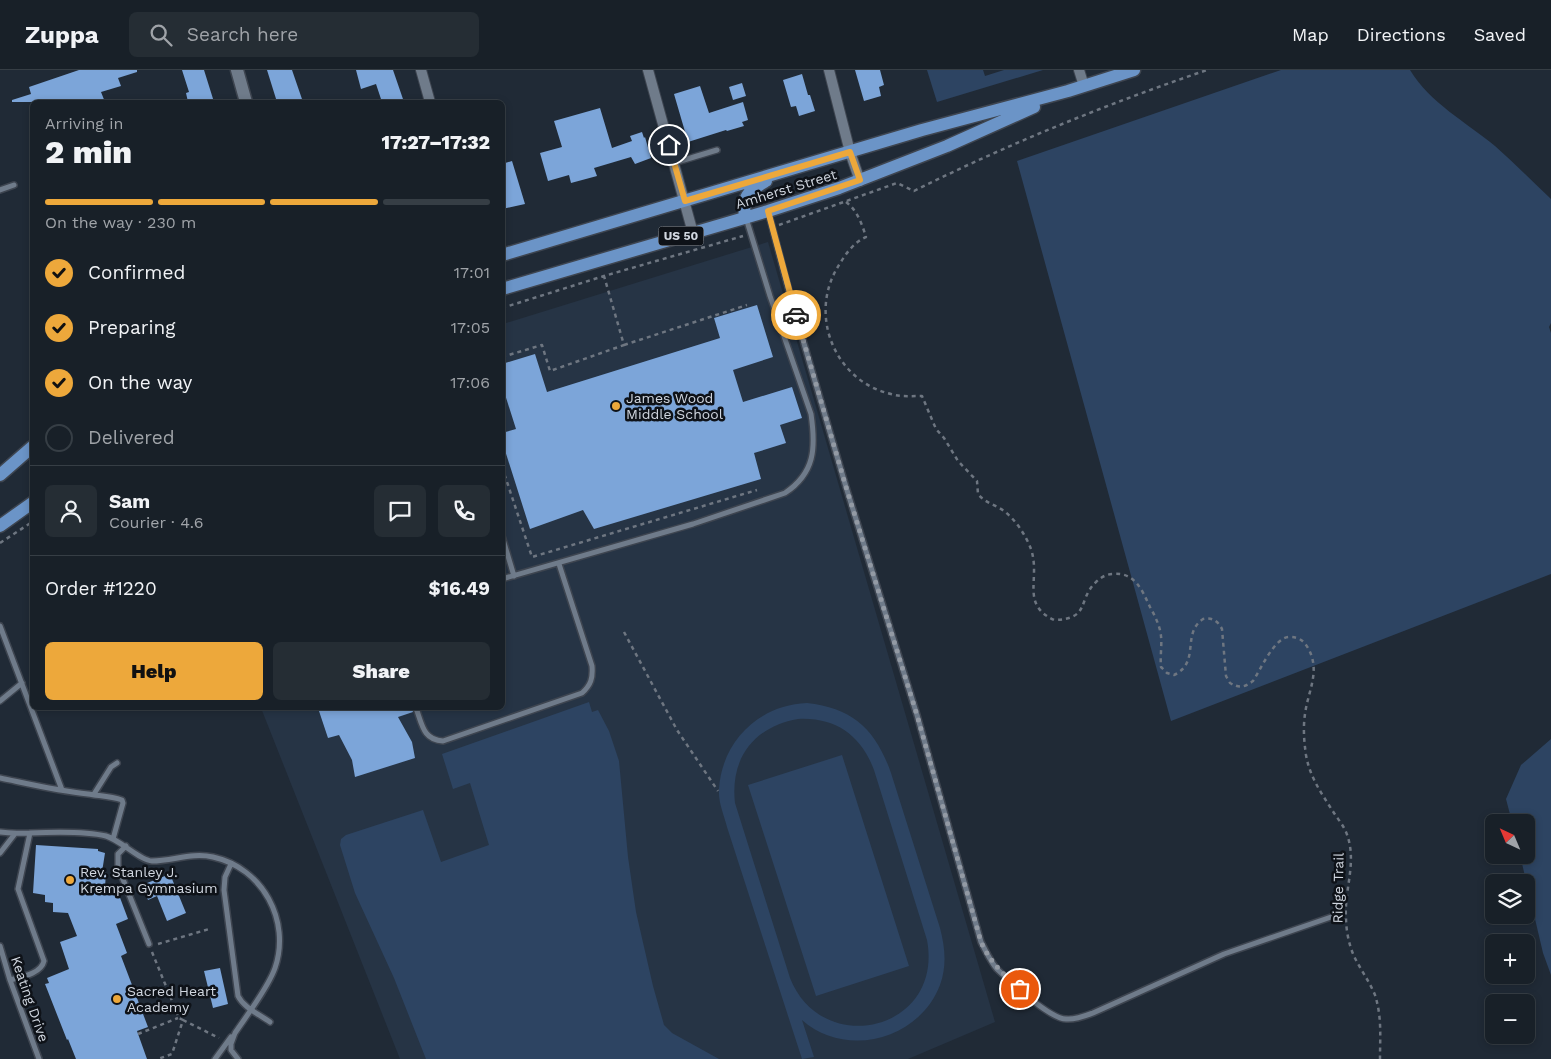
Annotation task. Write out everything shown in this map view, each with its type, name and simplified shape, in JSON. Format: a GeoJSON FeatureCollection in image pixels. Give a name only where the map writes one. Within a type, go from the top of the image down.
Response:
{"type":"FeatureCollection","features":[{"type":"Feature","properties":{"kind":"main road"},"geometry":{"type":"LineString","coordinates":[[237,70],[245,100]]}},
{"type":"Feature","properties":{"kind":"main road","name":"Amherst Street"},"geometry":{"type":"LineString","coordinates":[[505,254],[922,130],[1068,91],[1134,70]]}},
{"type":"Feature","properties":{"kind":"main road","name":"Amherst Street"},"geometry":{"type":"LineString","coordinates":[[505,288],[768,211],[860,180],[947,146],[1068,91]]}},
{"type":"Feature","properties":{"kind":"main road"},"geometry":{"type":"LineString","coordinates":[[746,217],[744,201],[750,192],[784,171]]}},
{"type":"Feature","properties":{"kind":"main road"},"geometry":{"type":"LineString","coordinates":[[0,475],[30,450]]}},
{"type":"Feature","properties":{"kind":"main road"},"geometry":{"type":"LineString","coordinates":[[0,526],[30,505]]}},
{"type":"Feature","properties":{"kind":"street"},"geometry":{"type":"LineString","coordinates":[[421,70],[429,100]]}},
{"type":"Feature","properties":{"kind":"street"},"geometry":{"type":"LineString","coordinates":[[648,70],[693,233]]}},
{"type":"Feature","properties":{"kind":"street"},"geometry":{"type":"LineString","coordinates":[[829,70],[850,152],[860,180]]}},
{"type":"Feature","properties":{"kind":"street"},"geometry":{"type":"LineString","coordinates":[[1079,70],[1084,86]]}},
{"type":"Feature","properties":{"kind":"lane"},"geometry":{"type":"LineString","coordinates":[[674,163],[717,150]]}},
{"type":"Feature","properties":{"kind":"lane"},"geometry":{"type":"LineString","coordinates":[[0,190],[14,185]]}},
{"type":"Feature","properties":{"kind":"lane"},"geometry":{"type":"LineString","coordinates":[[768,211],[793,306],[846,487],[917,715],[981,942],[997,968],[1056,1017],[1066,1020],[1093,1013],[1224,954],[1334,916]]}},
{"type":"Feature","properties":{"kind":"lane"},"geometry":{"type":"LineString","coordinates":[[505,578],[693,524],[785,493],[804,477],[810,466],[813,452],[814,433],[811,414],[770,296],[746,217]]}},
{"type":"Feature","properties":{"kind":"lane"},"geometry":{"type":"LineString","coordinates":[[505,546],[514,576]]}},
{"type":"Feature","properties":{"kind":"lane"},"geometry":{"type":"LineString","coordinates":[[417,710],[428,736],[435,741],[443,741],[582,693],[590,686],[593,676],[592,666],[559,564]]}},
{"type":"Feature","properties":{"kind":"lane"},"geometry":{"type":"LineString","coordinates":[[0,626],[30,704]]}},
{"type":"Feature","properties":{"kind":"lane"},"geometry":{"type":"LineString","coordinates":[[0,701],[22,683]]}},
{"type":"Feature","properties":{"kind":"lane"},"geometry":{"type":"LineString","coordinates":[[32,710],[62,790]]}},
{"type":"Feature","properties":{"kind":"lane"},"geometry":{"type":"LineString","coordinates":[[94,794],[112,767],[117,763]]}},
{"type":"Feature","properties":{"kind":"lane"},"geometry":{"type":"LineString","coordinates":[[0,778],[62,790],[104,795],[122,801],[113,839]]}},
{"type":"Feature","properties":{"kind":"lane"},"geometry":{"type":"LineString","coordinates":[[0,832],[14,835],[30,833],[91,834],[113,839],[150,861],[197,855],[213,857],[242,870],[256,881],[265,891],[279,924],[279,952],[275,969],[235,1033],[215,1059]]}},
{"type":"Feature","properties":{"kind":"lane"},"geometry":{"type":"LineString","coordinates":[[10,980],[38,970],[42,967],[44,961],[18,889],[30,833]]}},
{"type":"Feature","properties":{"kind":"lane"},"geometry":{"type":"LineString","coordinates":[[0,853],[14,835]]}},
{"type":"Feature","properties":{"kind":"lane"},"geometry":{"type":"LineString","coordinates":[[126,846],[118,854],[118,867],[149,944]]}},
{"type":"Feature","properties":{"kind":"lane"},"geometry":{"type":"LineString","coordinates":[[231,864],[225,877],[224,888],[237,990],[240,1000],[270,1022]]}},
{"type":"Feature","properties":{"kind":"lane","name":"Keating Drive"},"geometry":{"type":"LineString","coordinates":[[0,946],[10,980],[39,1059]]}},
{"type":"Feature","properties":{"kind":"lane"},"geometry":{"type":"LineString","coordinates":[[235,1033],[230,1048],[238,1059]]}},
{"type":"Feature","properties":{"kind":"path","name":"Ridge Trail"},"geometry":{"type":"LineString","coordinates":[[846,202],[852,207],[866,237],[859,240],[840,262],[829,288],[825,306],[826,320],[827,331],[834,348],[847,369],[864,382],[891,394],[922,396],[936,429],[958,461],[977,481],[978,494],[987,502],[1004,511],[1025,537],[1032,556],[1035,574],[1034,600],[1039,611],[1054,620],[1073,617],[1080,612],[1088,592],[1097,581],[1113,574],[1129,576],[1142,589],[1156,618],[1161,635],[1161,667],[1167,673],[1174,675],[1182,671],[1188,663],[1194,626],[1203,619],[1214,619],[1219,623],[1222,630],[1226,676],[1230,683],[1240,687],[1253,681],[1280,639],[1292,636],[1301,639],[1312,655],[1315,673],[1305,716],[1306,752],[1309,769],[1318,789],[1346,832],[1351,869],[1346,901],[1346,920],[1349,939],[1356,960],[1375,995],[1380,1013],[1380,1059]]}},
{"type":"Feature","properties":{"kind":"path"},"geometry":{"type":"LineString","coordinates":[[604,276],[624,345]]}},
{"type":"Feature","properties":{"kind":"path"},"geometry":{"type":"LineString","coordinates":[[505,356],[542,346],[550,371],[747,305]]}},
{"type":"Feature","properties":{"kind":"path"},"geometry":{"type":"LineString","coordinates":[[505,476],[532,557],[757,490]]}},
{"type":"Feature","properties":{"kind":"path"},"geometry":{"type":"LineString","coordinates":[[0,543],[30,523]]}},
{"type":"Feature","properties":{"kind":"path"},"geometry":{"type":"LineString","coordinates":[[624,632],[676,730],[718,791]]}},
{"type":"Feature","properties":{"kind":"path"},"geometry":{"type":"LineString","coordinates":[[209,929],[166,941],[150,948],[179,1018],[221,1038]]}},
{"type":"Feature","properties":{"kind":"path"},"geometry":{"type":"LineString","coordinates":[[138,1034],[179,1018]]}},
{"type":"Feature","properties":{"kind":"path"},"geometry":{"type":"LineString","coordinates":[[158,1059],[172,1054],[183,1020]]}},
{"type":"Feature","properties":{"kind":"shaded area"},"geometry":{"type":"Polygon","coordinates":[[[927,70],[983,70],[985,76],[1004,70],[1043,70],[937,102],[927,70]]]}},
{"type":"Feature","properties":{"kind":"shaded area"},"geometry":{"type":"Polygon","coordinates":[[[1281,70],[1410,70],[1418,82],[1438,102],[1495,146],[1551,199],[1551,323],[1549,327],[1551,333],[1551,574],[1171,721],[1017,161],[1281,70]]]}},
{"type":"Feature","properties":{"kind":"shaded area"},"geometry":{"type":"Polygon","coordinates":[[[768,242],[995,1022],[908,1059],[400,1059],[262,710],[505,710],[505,323],[768,242]]]}},
{"type":"Feature","properties":{"kind":"shaded area"},"geometry":{"type":"Polygon","coordinates":[[[589,702],[592,712],[598,710],[609,731],[619,761],[628,857],[636,912],[664,1025],[672,1033],[719,1059],[426,1059],[394,978],[355,893],[340,845],[341,839],[346,835],[423,810],[441,862],[489,845],[470,783],[453,789],[442,754],[589,702]]]}},
{"type":"Feature","properties":{"kind":"shaded area"},"geometry":{"type":"Polygon","coordinates":[[[807,703],[837,710],[861,724],[878,745],[891,773],[940,928],[944,956],[944,971],[940,985],[930,1004],[916,1019],[899,1031],[880,1038],[859,1041],[839,1039],[820,1032],[802,1020],[814,1057],[802,1059],[727,827],[719,794],[722,772],[727,756],[736,741],[759,718],[790,705],[807,703]],[[798,719],[782,723],[768,729],[757,737],[741,759],[736,772],[734,787],[735,803],[790,978],[806,1003],[827,1019],[852,1026],[877,1024],[900,1013],[917,996],[927,971],[927,940],[869,758],[854,738],[845,731],[824,721],[798,719]]]}},
{"type":"Feature","properties":{"kind":"shaded area"},"geometry":{"type":"Polygon","coordinates":[[[1551,739],[1551,975],[1543,953],[1535,919],[1535,874],[1524,874],[1522,864],[1535,864],[1535,814],[1510,814],[1506,799],[1521,765],[1551,739]]]}},
{"type":"Feature","properties":{"kind":"shaded area"},"geometry":{"type":"Polygon","coordinates":[[[842,755],[909,966],[816,996],[748,785],[842,755]]]}},
{"type":"Feature","properties":{"kind":"building"},"geometry":{"type":"Polygon","coordinates":[[[79,70],[137,70],[137,72],[118,78],[121,86],[101,92],[104,100],[30,100],[30,102],[12,102],[12,100],[31,94],[29,87],[79,70]]]}},
{"type":"Feature","properties":{"kind":"building"},"geometry":{"type":"Polygon","coordinates":[[[182,70],[204,70],[213,100],[188,100],[186,93],[189,92],[182,70]]]}},
{"type":"Feature","properties":{"kind":"building"},"geometry":{"type":"Polygon","coordinates":[[[267,70],[292,70],[302,100],[276,100],[267,70]]]}},
{"type":"Feature","properties":{"kind":"building"},"geometry":{"type":"Polygon","coordinates":[[[356,70],[393,70],[403,100],[381,100],[376,84],[361,89],[356,70]]]}},
{"type":"Feature","properties":{"kind":"building"},"geometry":{"type":"Polygon","coordinates":[[[855,70],[880,70],[884,85],[879,87],[881,96],[864,101],[855,70]]]}},
{"type":"Feature","properties":{"kind":"building"},"geometry":{"type":"Polygon","coordinates":[[[802,74],[815,111],[799,116],[796,106],[791,107],[783,80],[802,74]]]}},
{"type":"Feature","properties":{"kind":"building"},"geometry":{"type":"Polygon","coordinates":[[[742,83],[746,96],[733,100],[729,87],[742,83]]]}},
{"type":"Feature","properties":{"kind":"building"},"geometry":{"type":"Polygon","coordinates":[[[700,86],[709,113],[743,102],[748,120],[742,122],[744,126],[688,142],[674,94],[700,86]]]}},
{"type":"Feature","properties":{"kind":"building"},"geometry":{"type":"Polygon","coordinates":[[[600,108],[612,148],[632,141],[630,136],[642,132],[651,158],[635,164],[631,157],[594,168],[597,176],[571,183],[569,175],[548,181],[540,153],[562,147],[554,121],[600,108]]]}},
{"type":"Feature","properties":{"kind":"building"},"geometry":{"type":"Polygon","coordinates":[[[512,161],[525,204],[505,208],[505,163],[512,161]]]}},
{"type":"Feature","properties":{"kind":"building"},"geometry":{"type":"Polygon","coordinates":[[[757,305],[773,357],[733,370],[743,402],[792,387],[802,418],[780,425],[786,443],[754,453],[761,479],[594,529],[583,510],[530,529],[505,450],[505,432],[516,429],[505,394],[505,363],[535,354],[547,392],[720,338],[714,318],[757,305]]]}},
{"type":"Feature","properties":{"kind":"building"},"geometry":{"type":"Polygon","coordinates":[[[319,710],[412,710],[413,712],[398,717],[412,742],[415,758],[355,777],[352,760],[339,735],[328,738],[319,710]]]}},
{"type":"Feature","properties":{"kind":"building"},"geometry":{"type":"Polygon","coordinates":[[[36,845],[98,849],[98,851],[105,853],[102,872],[106,872],[105,887],[114,887],[128,919],[116,924],[127,953],[121,956],[148,1027],[137,1031],[147,1059],[76,1059],[45,984],[49,983],[47,978],[69,969],[60,942],[77,936],[68,913],[53,912],[53,903],[45,902],[45,895],[33,893],[36,845]]]}},
{"type":"Feature","properties":{"kind":"building"},"geometry":{"type":"Polygon","coordinates":[[[170,874],[186,913],[167,921],[157,896],[148,900],[142,885],[170,874]]]}},
{"type":"Feature","properties":{"kind":"building"},"geometry":{"type":"Polygon","coordinates":[[[220,968],[228,1004],[213,1008],[204,971],[220,968]]]}},
{"type":"Feature","properties":{"kind":"way so far"},"geometry":{"type":"LineString","coordinates":[[796,315],[846,487],[917,715],[981,942],[997,968],[1020,989]]}},
{"type":"Feature","properties":{"kind":"place","name":"James Wood Middle School"},"geometry":{"type":"Point","coordinates":[616,406]}},
{"type":"Feature","properties":{"kind":"place","name":"Rev. Stanley J. Krempa Gymnasium"},"geometry":{"type":"Point","coordinates":[70,880]}},
{"type":"Feature","properties":{"kind":"place","name":"Sacred Heart Academy"},"geometry":{"type":"Point","coordinates":[117,999]}},
{"type":"Feature","properties":{"kind":"route"},"geometry":{"type":"LineString","coordinates":[[669,145],[685,201],[850,152],[860,180],[768,211],[796,315]]}}]}
